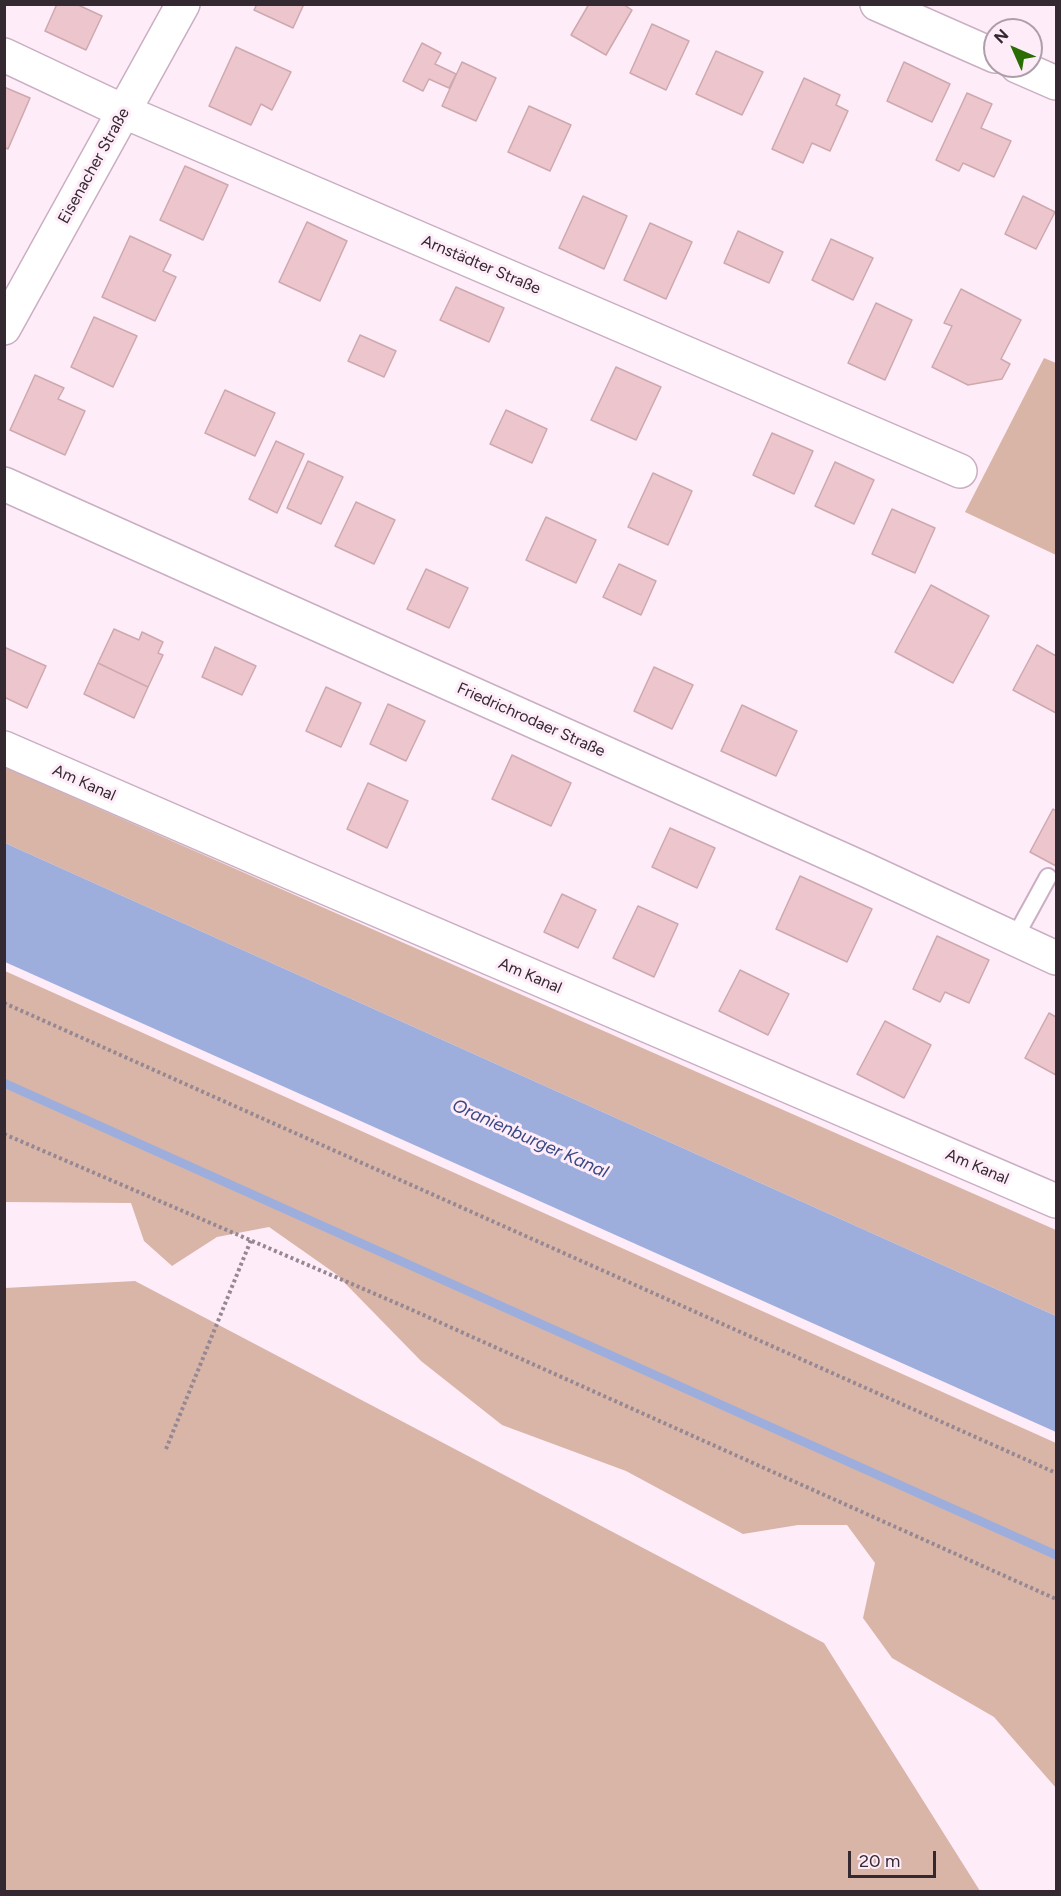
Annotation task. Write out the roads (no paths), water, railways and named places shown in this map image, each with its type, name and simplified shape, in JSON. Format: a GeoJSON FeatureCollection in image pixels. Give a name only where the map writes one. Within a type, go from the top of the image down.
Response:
{"type":"FeatureCollection","features":[{"type":"Feature","properties":{"kind":"street","name":"Eisenacher Straße"},"geometry":{"type":"LineString","coordinates":[[4,328],[183,4]]}},
{"type":"Feature","properties":{"kind":"street"},"geometry":{"type":"LineString","coordinates":[[877,4],[983,51]]}},
{"type":"Feature","properties":{"kind":"street","name":"Arnstädter Straße"},"geometry":{"type":"LineString","coordinates":[[4,55],[125,112],[960,471]]}},
{"type":"Feature","properties":{"kind":"street","name":"Friedrichrodaer Straße"},"geometry":{"type":"LineString","coordinates":[[4,484],[1056,958]]}},
{"type":"Feature","properties":{"kind":"street","name":"Am Kanal"},"geometry":{"type":"LineString","coordinates":[[4,748],[1056,1201]]}},
{"type":"Feature","properties":{"kind":"lane"},"geometry":{"type":"LineString","coordinates":[[1014,939],[1048,877]]}},
{"type":"Feature","properties":{"kind":"water","name":"Oranienburger Kanal"},"geometry":{"type":"Polygon","coordinates":[[[5,843],[1056,1316],[1056,1432],[5,962],[5,843]]]}},
{"type":"Feature","properties":{"kind":"waterway"},"geometry":{"type":"LineString","coordinates":[[4,1083],[1056,1555]]}}]}
